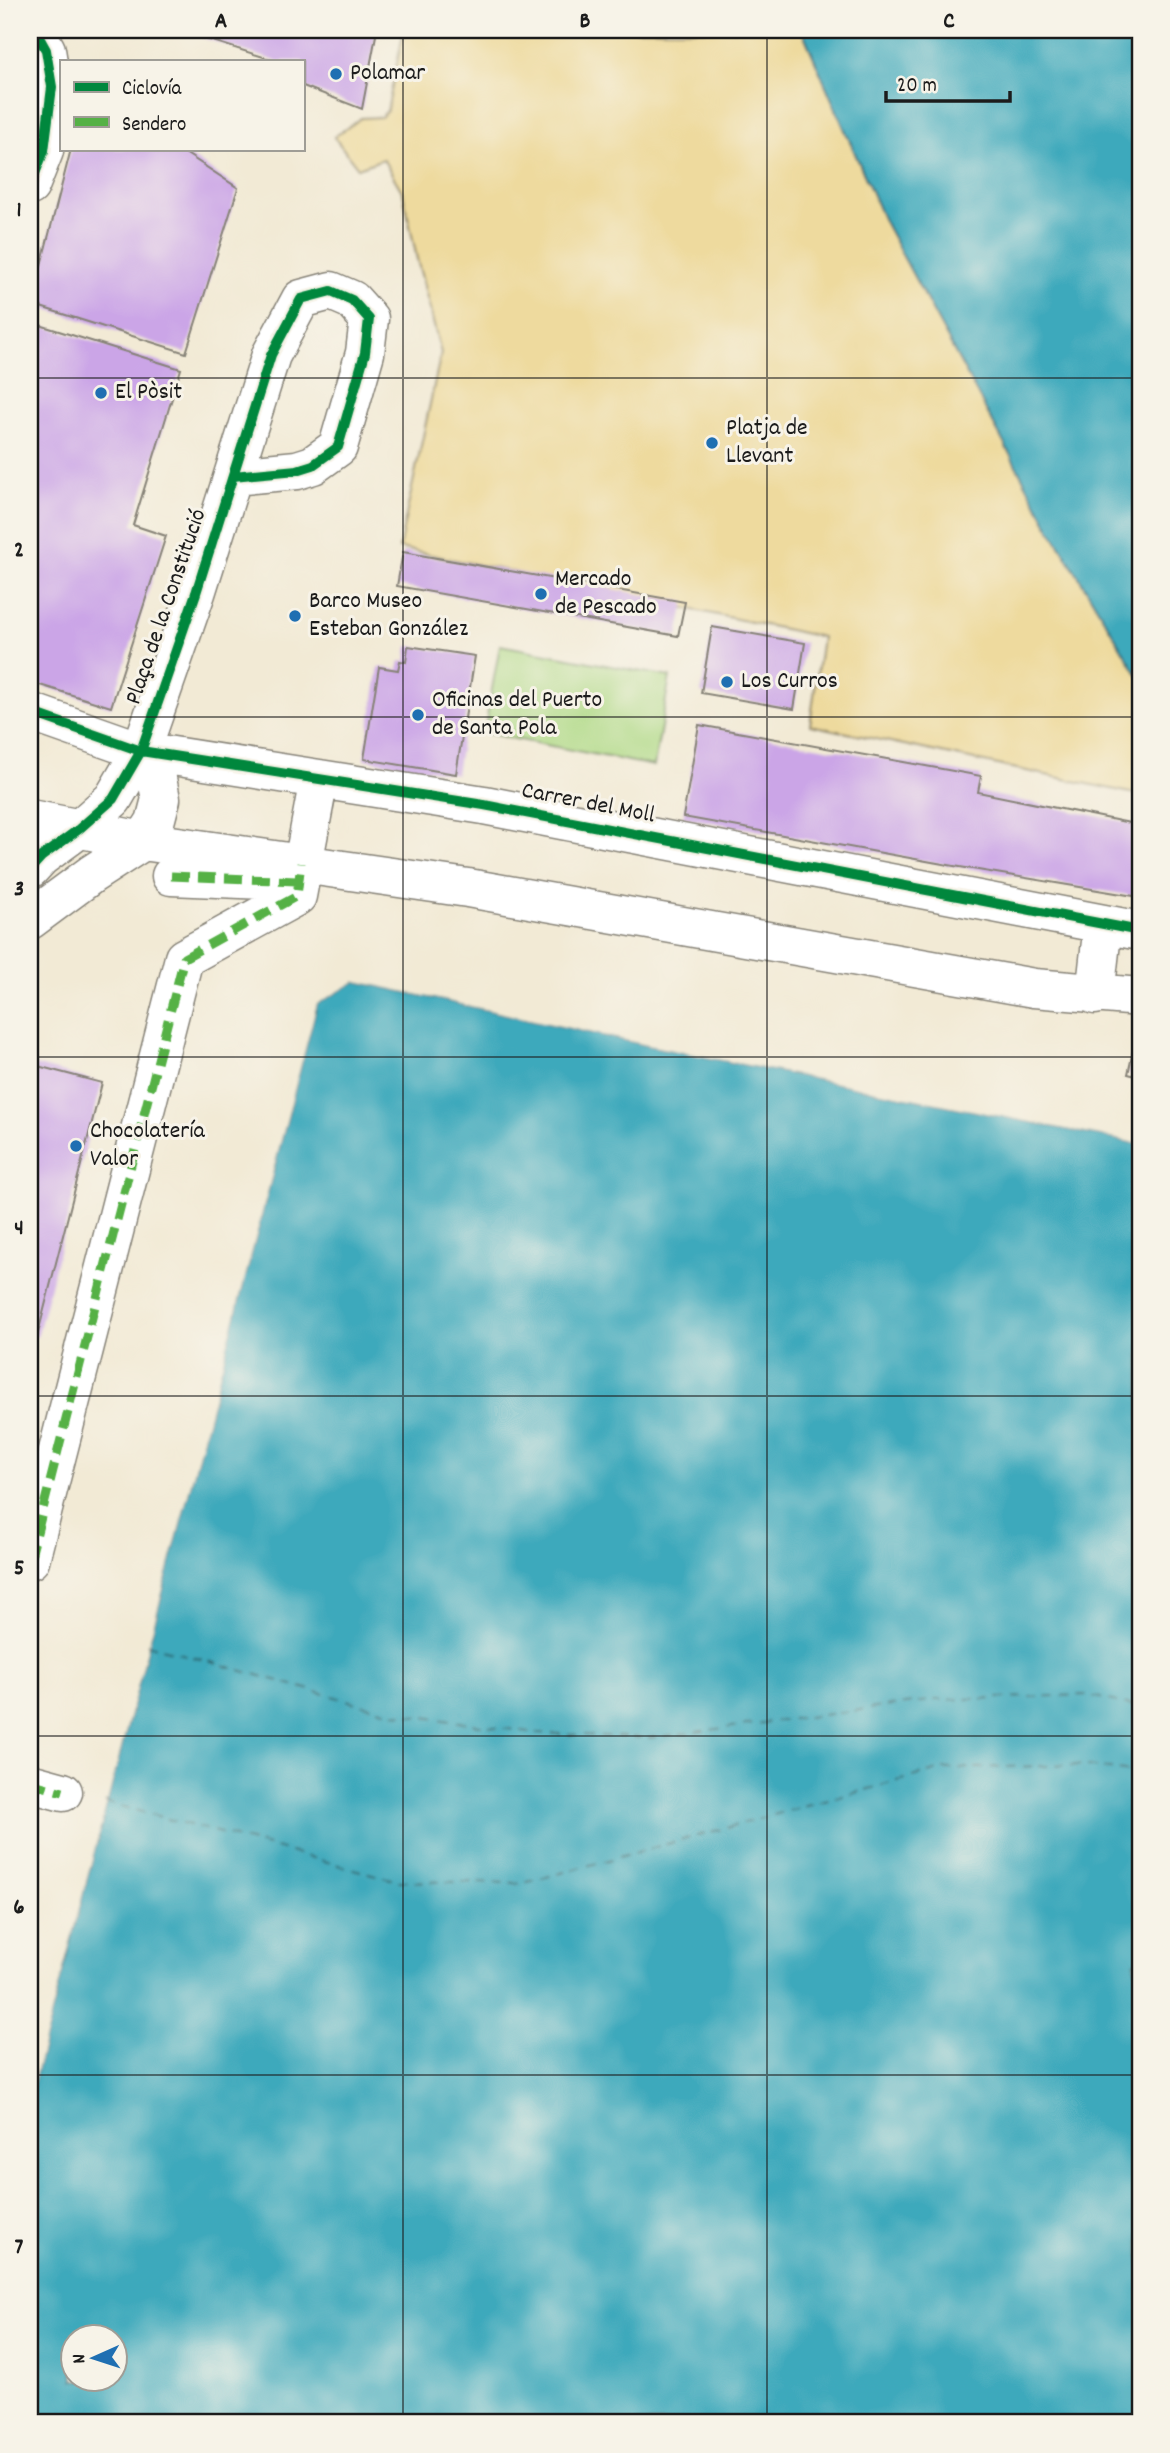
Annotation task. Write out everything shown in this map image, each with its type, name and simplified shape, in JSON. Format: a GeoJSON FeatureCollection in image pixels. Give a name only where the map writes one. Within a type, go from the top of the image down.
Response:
{"type":"FeatureCollection","features":[{"type":"Feature","properties":{"kind":"street"},"geometry":{"type":"LineString","coordinates":[[30,186],[44,151],[52,87],[51,36]]}},
{"type":"Feature","properties":{"kind":"street","name":"Plaça de la Constitució"},"geometry":{"type":"LineString","coordinates":[[34,854],[79,829],[113,799],[141,751],[196,593],[233,475],[271,355],[301,299],[331,291],[352,300],[369,318],[365,353],[338,447],[319,462],[297,470],[233,475]]}},
{"type":"Feature","properties":{"kind":"street","name":"Carrer del Moll"},"geometry":{"type":"LineString","coordinates":[[30,712],[141,751],[484,805],[1140,931]]}},
{"type":"Feature","properties":{"kind":"street"},"geometry":{"type":"LineString","coordinates":[[30,920],[92,874],[143,841],[155,822],[161,799],[156,775],[141,751]]}},
{"type":"Feature","properties":{"kind":"street"},"geometry":{"type":"LineString","coordinates":[[30,1559],[184,958],[297,896],[319,779]]}},
{"type":"Feature","properties":{"kind":"street"},"geometry":{"type":"LineString","coordinates":[[30,819],[300,872],[468,888],[1034,988],[1140,997]]}},
{"type":"Feature","properties":{"kind":"street"},"geometry":{"type":"LineString","coordinates":[[171,876],[300,872]]}},
{"type":"Feature","properties":{"kind":"street"},"geometry":{"type":"LineString","coordinates":[[1095,995],[1103,924]]}},
{"type":"Feature","properties":{"kind":"green space"},"geometry":{"type":"Polygon","coordinates":[[[500,645],[670,677],[654,766],[484,733],[500,645]]]}},
{"type":"Feature","properties":{"kind":"sand","name":"Platja de Llevant"},"geometry":{"type":"Polygon","coordinates":[[[404,30],[802,30],[885,223],[1052,532],[1140,679],[1140,795],[810,725],[822,637],[399,548],[441,353],[403,193],[383,159],[358,168],[334,137],[361,118],[381,117],[387,111],[404,30]]]}},
{"type":"Feature","properties":{"kind":"water"},"geometry":{"type":"Polygon","coordinates":[[[802,30],[1140,30],[1140,679],[1052,532],[885,223],[802,30]]]}},
{"type":"Feature","properties":{"kind":"water"},"geometry":{"type":"Polygon","coordinates":[[[356,981],[647,1045],[1140,1144],[1140,1960],[1134,1962],[1140,1996],[1140,2423],[30,2423],[30,2095],[317,1004],[356,981]]]}},
{"type":"Feature","properties":{"kind":"pier"},"geometry":{"type":"Polygon","coordinates":[[[356,977],[648,1041],[1140,1141],[1140,1144],[647,1045],[356,981],[317,1004],[30,2095],[30,2081],[102,1801],[313,1003],[356,977]]]}},
{"type":"Feature","properties":{"kind":"building","name":"Polamar"},"geometry":{"type":"Polygon","coordinates":[[[178,30],[377,30],[362,109],[304,86],[304,60],[273,60],[178,30]]]}},
{"type":"Feature","properties":{"kind":"building"},"geometry":{"type":"Polygon","coordinates":[[[71,150],[181,150],[238,188],[186,353],[31,304],[71,150]]]}},
{"type":"Feature","properties":{"kind":"building"},"geometry":{"type":"Polygon","coordinates":[[[30,322],[181,369],[133,525],[166,536],[111,707],[30,682],[30,322]]]}},
{"type":"Feature","properties":{"kind":"building","name":"Mercado de Pescado"},"geometry":{"type":"Polygon","coordinates":[[[403,552],[685,602],[678,636],[397,586],[403,552]]]}},
{"type":"Feature","properties":{"kind":"building"},"geometry":{"type":"Polygon","coordinates":[[[712,627],[805,643],[794,709],[701,693],[712,627]]]}},
{"type":"Feature","properties":{"kind":"building","name":"Oficinas del Puerto de Santa Pola"},"geometry":{"type":"Polygon","coordinates":[[[408,646],[475,656],[456,774],[364,759],[379,667],[398,670],[400,661],[406,662],[408,646]]]}},
{"type":"Feature","properties":{"kind":"building"},"geometry":{"type":"Polygon","coordinates":[[[699,725],[981,776],[978,792],[1140,825],[1140,897],[683,817],[699,725]]]}},
{"type":"Feature","properties":{"kind":"building"},"geometry":{"type":"Polygon","coordinates":[[[1136,1038],[1140,1039],[1140,1077],[1128,1074],[1136,1038]]]}},
{"type":"Feature","properties":{"kind":"building"},"geometry":{"type":"Polygon","coordinates":[[[30,1064],[102,1083],[37,1337],[30,1335],[30,1064]]]}},
{"type":"Feature","properties":{"kind":"ferry route"},"geometry":{"type":"LineString","coordinates":[[147,1644],[389,1712],[537,1733],[649,1738],[936,1700],[1087,1695],[1140,1707]]}},
{"type":"Feature","properties":{"kind":"ferry route"},"geometry":{"type":"LineString","coordinates":[[105,1802],[398,1881],[524,1883],[942,1769],[1079,1765],[1140,1773]]}},
{"type":"Feature","properties":{"kind":"marked path"},"geometry":{"type":"LineString","coordinates":[[30,1560],[184,958],[297,896],[301,863]]}},
{"type":"Feature","properties":{"kind":"marked path"},"geometry":{"type":"LineString","coordinates":[[171,876],[299,881]]}},
{"type":"Feature","properties":{"kind":"marked path"},"geometry":{"type":"LineString","coordinates":[[30,1783],[63,1792]]}},
{"type":"Feature","properties":{"kind":"cycle path"},"geometry":{"type":"LineString","coordinates":[[30,186],[44,151],[52,87],[46,50],[35,30]]}},
{"type":"Feature","properties":{"kind":"cycle path"},"geometry":{"type":"LineString","coordinates":[[30,869],[113,799],[141,751],[196,593],[271,355],[301,299],[331,291],[352,300],[369,319],[365,353],[338,447],[313,465],[297,470],[233,476]]}},
{"type":"Feature","properties":{"kind":"cycle path"},"geometry":{"type":"LineString","coordinates":[[30,712],[141,751],[484,805],[1140,931]]}},
{"type":"Feature","properties":{"kind":"place","name":"Polamar"},"geometry":{"type":"Point","coordinates":[336,74]}},
{"type":"Feature","properties":{"kind":"place","name":"El Pòsit"},"geometry":{"type":"Point","coordinates":[101,393]}},
{"type":"Feature","properties":{"kind":"place","name":"Platja de Llevant"},"geometry":{"type":"Point","coordinates":[712,443]}},
{"type":"Feature","properties":{"kind":"place","name":"Mercado de Pescado"},"geometry":{"type":"Point","coordinates":[541,594]}},
{"type":"Feature","properties":{"kind":"place","name":"Barco Museo Esteban González"},"geometry":{"type":"Point","coordinates":[295,616]}},
{"type":"Feature","properties":{"kind":"place","name":"Los Curros"},"geometry":{"type":"Point","coordinates":[727,682]}},
{"type":"Feature","properties":{"kind":"place","name":"Oficinas del Puerto de Santa Pola"},"geometry":{"type":"Point","coordinates":[418,715]}},
{"type":"Feature","properties":{"kind":"place","name":"Chocolatería Valor"},"geometry":{"type":"Point","coordinates":[76,1146]}}]}
